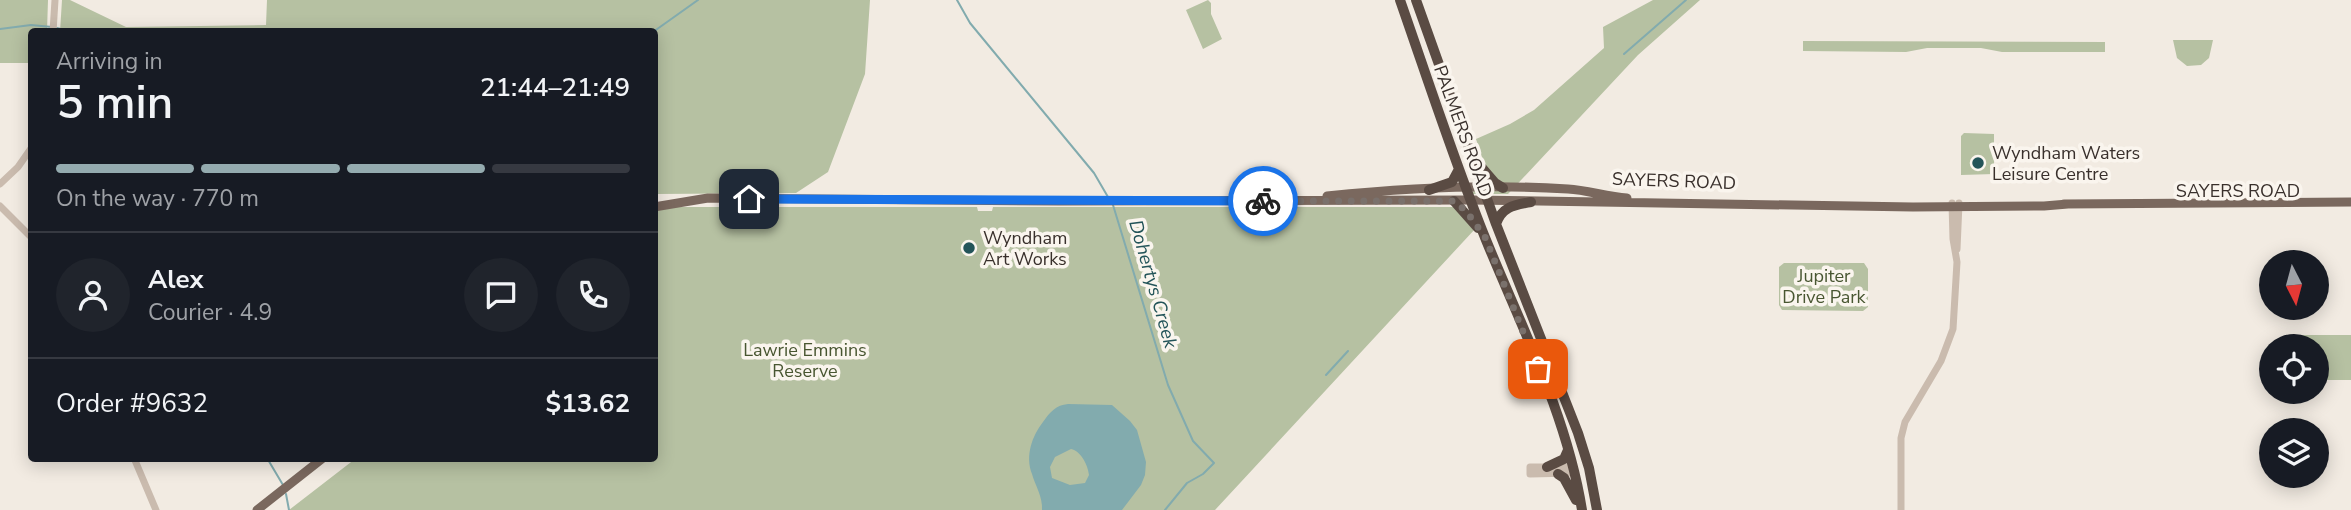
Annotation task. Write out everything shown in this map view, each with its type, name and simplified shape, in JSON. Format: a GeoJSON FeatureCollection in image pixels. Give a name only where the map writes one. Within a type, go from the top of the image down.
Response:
{"type":"FeatureCollection","features":[{"type":"Feature","properties":{"kind":"highway","name":"PALMERS ROAD"},"geometry":{"type":"LineString","coordinates":[[1400,0],[1466,189],[1551,402],[1574,470],[1581,510]]}},
{"type":"Feature","properties":{"kind":"highway","name":"PALMERS ROAD"},"geometry":{"type":"LineString","coordinates":[[1416,0],[1496,224],[1578,433],[1597,510]]}},
{"type":"Feature","properties":{"kind":"highway"},"geometry":{"type":"LineString","coordinates":[[1471,155],[1495,183],[1503,188]]}},
{"type":"Feature","properties":{"kind":"highway"},"geometry":{"type":"LineString","coordinates":[[1429,190],[1451,182],[1459,169]]}},
{"type":"Feature","properties":{"kind":"highway"},"geometry":{"type":"LineString","coordinates":[[1454,201],[1466,211],[1485,237]]}},
{"type":"Feature","properties":{"kind":"highway"},"geometry":{"type":"LineString","coordinates":[[1496,224],[1507,208],[1531,202]]}},
{"type":"Feature","properties":{"kind":"highway"},"geometry":{"type":"LineString","coordinates":[[1548,467],[1564,459],[1568,450]]}},
{"type":"Feature","properties":{"kind":"highway"},"geometry":{"type":"LineString","coordinates":[[1574,470],[1588,467]]}},
{"type":"Feature","properties":{"kind":"highway"},"geometry":{"type":"LineString","coordinates":[[1558,474],[1564,478],[1581,510]]}},
{"type":"Feature","properties":{"kind":"main road","name":"SAYERS ROAD"},"geometry":{"type":"LineString","coordinates":[[1280,201],[1370,192],[1503,188],[1566,189],[1629,199],[1731,202]]}},
{"type":"Feature","properties":{"kind":"main road","name":"SAYERS ROAD"},"geometry":{"type":"LineString","coordinates":[[658,206],[708,198],[2125,204],[2190,208],[2351,204]]}},
{"type":"Feature","properties":{"kind":"main road"},"geometry":{"type":"LineString","coordinates":[[257,510],[318,462]]}},
{"type":"Feature","properties":{"kind":"street"},"geometry":{"type":"LineString","coordinates":[[53,28],[55,0]]}},
{"type":"Feature","properties":{"kind":"street"},"geometry":{"type":"LineString","coordinates":[[2,184],[28,152]]}},
{"type":"Feature","properties":{"kind":"street"},"geometry":{"type":"LineString","coordinates":[[1901,510],[1901,438],[1905,422],[1934,374],[1952,336],[1956,303],[1956,205]]}},
{"type":"Feature","properties":{"kind":"street"},"geometry":{"type":"LineString","coordinates":[[0,206],[28,234]]}},
{"type":"Feature","properties":{"kind":"street"},"geometry":{"type":"LineString","coordinates":[[136,462],[156,510]]}},
{"type":"Feature","properties":{"kind":"street"},"geometry":{"type":"LineString","coordinates":[[1530,467],[1574,470],[1558,474],[1530,474],[1530,467]]}},
{"type":"Feature","properties":{"kind":"green space"},"geometry":{"type":"Polygon","coordinates":[[[0,0],[48,0],[47,28],[28,28],[28,63],[0,63],[0,0]]]}},
{"type":"Feature","properties":{"kind":"green space"},"geometry":{"type":"Polygon","coordinates":[[[62,0],[70,0],[126,27],[266,25],[267,0],[870,0],[865,74],[828,172],[796,193],[658,194],[658,28],[60,28],[62,0]]]}},
{"type":"Feature","properties":{"kind":"green space"},"geometry":{"type":"Polygon","coordinates":[[[1208,0],[1222,39],[1203,49],[1186,10],[1208,0]]]}},
{"type":"Feature","properties":{"kind":"green space"},"geometry":{"type":"Polygon","coordinates":[[[1653,0],[1700,0],[1638,55],[1508,194],[1471,194],[1490,173],[1476,139],[1534,110],[1604,48],[1603,27],[1653,0]]]}},
{"type":"Feature","properties":{"kind":"green space"},"geometry":{"type":"Polygon","coordinates":[[[2173,40],[2213,40],[2209,58],[2201,65],[2187,66],[2177,58],[2173,40]]]}},
{"type":"Feature","properties":{"kind":"green space"},"geometry":{"type":"Polygon","coordinates":[[[1803,41],[2105,42],[2105,52],[2002,52],[1981,48],[1927,48],[1906,52],[1803,51],[1803,41]]]}},
{"type":"Feature","properties":{"kind":"green space","name":"Wyndham Waters Leisure Centre"},"geometry":{"type":"Polygon","coordinates":[[[1964,133],[1994,134],[1994,174],[1961,175],[1961,136],[1964,133]]]}},
{"type":"Feature","properties":{"kind":"green space","name":"Lawrie Emmins Reserve"},"geometry":{"type":"Polygon","coordinates":[[[658,207],[977,207],[978,211],[992,211],[993,207],[1457,207],[1475,229],[1215,510],[289,510],[351,462],[658,462],[658,207]]]}},
{"type":"Feature","properties":{"kind":"green space","name":"Jupiter Drive Park"},"geometry":{"type":"Polygon","coordinates":[[[1784,263],[1864,263],[1868,269],[1868,307],[1863,311],[1782,310],[1779,305],[1779,267],[1784,263]]]}},
{"type":"Feature","properties":{"kind":"green space"},"geometry":{"type":"Polygon","coordinates":[[[2329,335],[2351,335],[2351,380],[2329,380],[2329,335]]]}},
{"type":"Feature","properties":{"kind":"water"},"geometry":{"type":"Polygon","coordinates":[[[1064,405],[1112,405],[1137,430],[1146,462],[1145,475],[1141,485],[1122,510],[1042,510],[1030,467],[1031,446],[1048,415],[1064,405]],[[1071,449],[1055,457],[1050,467],[1052,478],[1070,485],[1085,483],[1089,475],[1087,467],[1075,450],[1071,449]]]}},
{"type":"Feature","properties":{"kind":"waterway","name":"Dohertys Creek"},"geometry":{"type":"LineString","coordinates":[[658,28],[698,0]]}},
{"type":"Feature","properties":{"kind":"waterway","name":"Dohertys Creek"},"geometry":{"type":"LineString","coordinates":[[957,0],[970,23],[1094,173],[1108,197]]}},
{"type":"Feature","properties":{"kind":"waterway"},"geometry":{"type":"LineString","coordinates":[[1624,54],[1686,0]]}},
{"type":"Feature","properties":{"kind":"waterway"},"geometry":{"type":"LineString","coordinates":[[0,29],[31,25],[52,27]]}},
{"type":"Feature","properties":{"kind":"waterway","name":"Dohertys Creek"},"geometry":{"type":"LineString","coordinates":[[1113,205],[1168,385],[1193,441],[1214,463],[1203,474],[1187,483],[1165,510]]}},
{"type":"Feature","properties":{"kind":"waterway"},"geometry":{"type":"LineString","coordinates":[[1326,375],[1348,351]]}},
{"type":"Feature","properties":{"kind":"waterway"},"geometry":{"type":"LineString","coordinates":[[269,462],[283,485]]}},
{"type":"Feature","properties":{"kind":"waterway"},"geometry":{"type":"LineString","coordinates":[[286,494],[289,510]]}},
{"type":"Feature","properties":{"kind":"way so far"},"geometry":{"type":"LineString","coordinates":[[1263,201],[1454,201],[1466,211],[1485,237],[1538,369]]}},
{"type":"Feature","properties":{"kind":"place","name":"Wyndham Waters Leisure Centre"},"geometry":{"type":"Point","coordinates":[1978,163]}},
{"type":"Feature","properties":{"kind":"place","name":"Wyndham Art Works"},"geometry":{"type":"Point","coordinates":[969,248]}},
{"type":"Feature","properties":{"kind":"route"},"geometry":{"type":"LineString","coordinates":[[749,199],[1263,201]]}}]}
